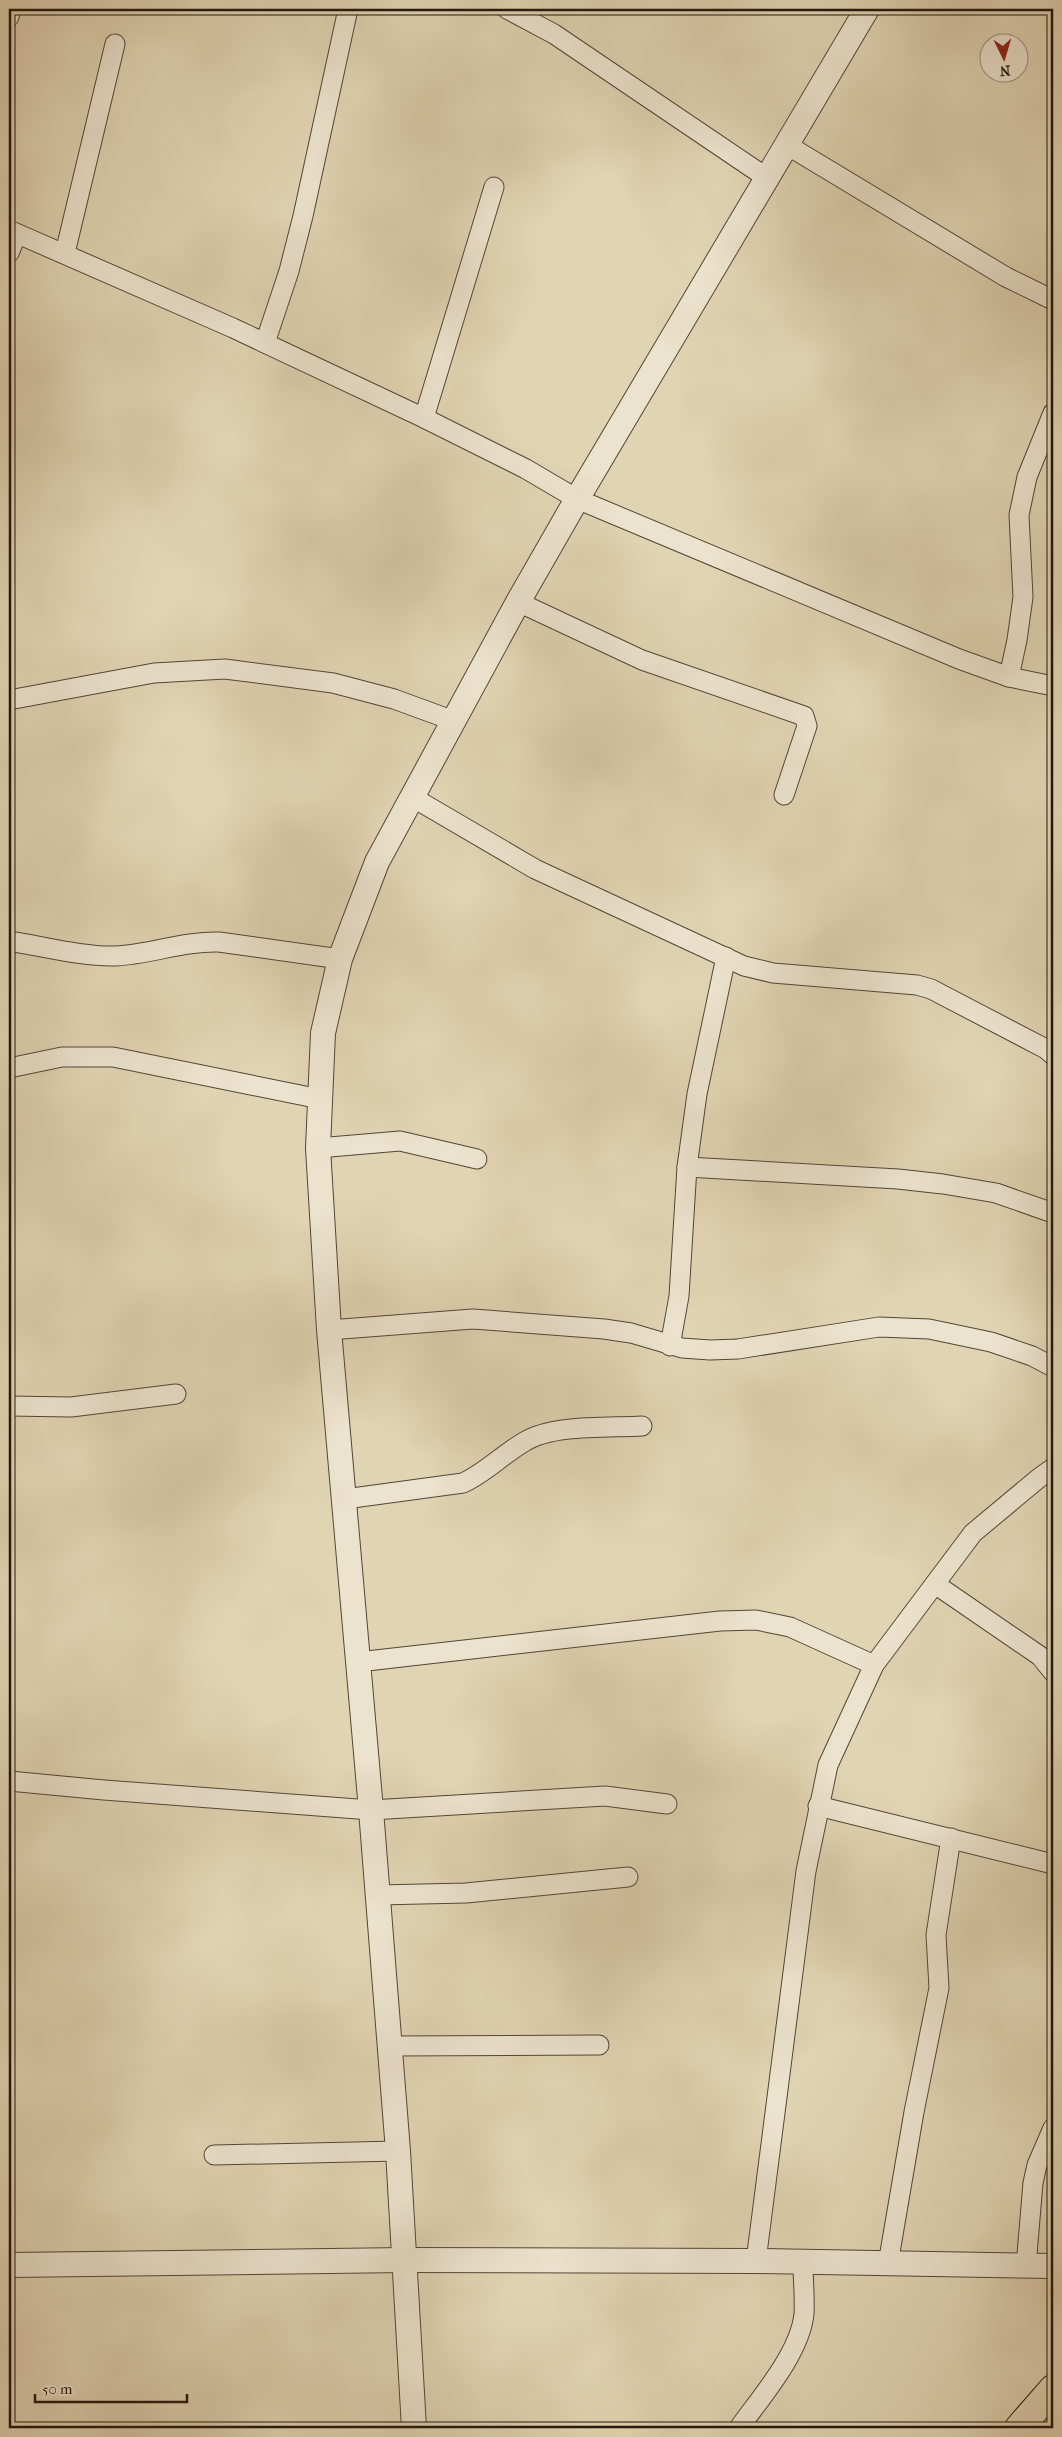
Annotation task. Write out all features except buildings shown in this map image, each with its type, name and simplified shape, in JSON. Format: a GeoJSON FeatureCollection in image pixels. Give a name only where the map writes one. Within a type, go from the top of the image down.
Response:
{"type":"FeatureCollection","features":[{"type":"Feature","properties":{"kind":"highway"},"geometry":{"type":"LineString","coordinates":[[1019,2428],[1053,2389]]}},
{"type":"Feature","properties":{"kind":"street"},"geometry":{"type":"LineString","coordinates":[[9,17],[11,9]]}},
{"type":"Feature","properties":{"kind":"street"},"geometry":{"type":"LineString","coordinates":[[265,343],[289,271],[303,216],[348,9]]}},
{"type":"Feature","properties":{"kind":"street"},"geometry":{"type":"LineString","coordinates":[[507,9],[554,34],[767,178]]}},
{"type":"Feature","properties":{"kind":"street"},"geometry":{"type":"LineString","coordinates":[[414,2428],[405,2260],[390,2046],[345,1499],[329,1330],[318,1148],[323,1033],[340,959],[377,862],[518,602],[577,499],[867,9]]}},
{"type":"Feature","properties":{"kind":"street"},"geometry":{"type":"LineString","coordinates":[[65,253],[116,44]]}},
{"type":"Feature","properties":{"kind":"street"},"geometry":{"type":"LineString","coordinates":[[787,145],[1006,277],[1053,300]]}},
{"type":"Feature","properties":{"kind":"street"},"geometry":{"type":"LineString","coordinates":[[424,418],[494,187]]}},
{"type":"Feature","properties":{"kind":"street"},"geometry":{"type":"LineString","coordinates":[[9,253],[13,232],[65,253],[265,343],[424,418],[526,469],[577,499],[804,595],[1009,677],[1053,686]]}},
{"type":"Feature","properties":{"kind":"street"},"geometry":{"type":"LineString","coordinates":[[1009,677],[1017,640],[1023,597],[1019,515],[1027,477],[1053,413]]}},
{"type":"Feature","properties":{"kind":"street"},"geometry":{"type":"LineString","coordinates":[[518,602],[642,660],[804,716],[807,726],[784,795]]}},
{"type":"Feature","properties":{"kind":"street"},"geometry":{"type":"LineString","coordinates":[[9,700],[154,673],[224,668],[333,683],[394,699],[454,721]]}},
{"type":"Feature","properties":{"kind":"street"},"geometry":{"type":"LineString","coordinates":[[412,797],[535,869],[744,966],[773,973],[917,985],[931,989],[1046,1049],[1053,1055]]}},
{"type":"Feature","properties":{"kind":"street"},"geometry":{"type":"LineString","coordinates":[[9,941],[100,956],[118,956],[201,942],[219,942],[340,959]]}},
{"type":"Feature","properties":{"kind":"street"},"geometry":{"type":"LineString","coordinates":[[670,1346],[680,1287],[687,1166],[697,1094],[726,957]]}},
{"type":"Feature","properties":{"kind":"street"},"geometry":{"type":"LineString","coordinates":[[9,1068],[62,1057],[113,1057],[320,1100]]}},
{"type":"Feature","properties":{"kind":"street"},"geometry":{"type":"LineString","coordinates":[[318,1148],[400,1141],[476,1159]]}},
{"type":"Feature","properties":{"kind":"street"},"geometry":{"type":"LineString","coordinates":[[687,1166],[898,1179],[943,1184],[996,1193],[1053,1213]]}},
{"type":"Feature","properties":{"kind":"street"},"geometry":{"type":"LineString","coordinates":[[329,1330],[473,1319],[604,1329],[631,1333],[670,1346],[710,1350],[738,1349],[879,1327],[929,1329],[991,1342],[1032,1356],[1053,1367]]}},
{"type":"Feature","properties":{"kind":"street"},"geometry":{"type":"LineString","coordinates":[[9,1406],[71,1407],[176,1394]]}},
{"type":"Feature","properties":{"kind":"street"},"geometry":{"type":"LineString","coordinates":[[345,1499],[463,1483],[476,1478],[525,1441],[541,1435],[563,1431],[642,1426]]}},
{"type":"Feature","properties":{"kind":"street"},"geometry":{"type":"LineString","coordinates":[[756,2261],[806,1871],[828,1765],[874,1665],[935,1584],[973,1534],[1053,1468]]}},
{"type":"Feature","properties":{"kind":"street"},"geometry":{"type":"LineString","coordinates":[[935,1584],[1040,1656],[1053,1672]]}},
{"type":"Feature","properties":{"kind":"street"},"geometry":{"type":"LineString","coordinates":[[358,1662],[710,1622],[756,1620],[790,1627],[874,1665]]}},
{"type":"Feature","properties":{"kind":"street"},"geometry":{"type":"LineString","coordinates":[[9,1781],[371,1810],[605,1796],[667,1804]]}},
{"type":"Feature","properties":{"kind":"street"},"geometry":{"type":"LineString","coordinates":[[818,1806],[1053,1864]]}},
{"type":"Feature","properties":{"kind":"street"},"geometry":{"type":"LineString","coordinates":[[888,2264],[914,2112],[939,1988],[936,1935],[951,1838]]}},
{"type":"Feature","properties":{"kind":"street"},"geometry":{"type":"LineString","coordinates":[[378,1895],[466,1893],[628,1878]]}},
{"type":"Feature","properties":{"kind":"street"},"geometry":{"type":"LineString","coordinates":[[390,2046],[599,2045]]}},
{"type":"Feature","properties":{"kind":"street"},"geometry":{"type":"LineString","coordinates":[[1026,2266],[1033,2184],[1038,2165],[1053,2128]]}},
{"type":"Feature","properties":{"kind":"street"},"geometry":{"type":"LineString","coordinates":[[214,2155],[398,2151]]}},
{"type":"Feature","properties":{"kind":"street"},"geometry":{"type":"LineString","coordinates":[[9,2265],[405,2260],[756,2261],[803,2264],[1053,2266]]}},
{"type":"Feature","properties":{"kind":"street"},"geometry":{"type":"LineString","coordinates":[[739,2428],[777,2373],[798,2337],[804,2314],[803,2264]]}}]}
